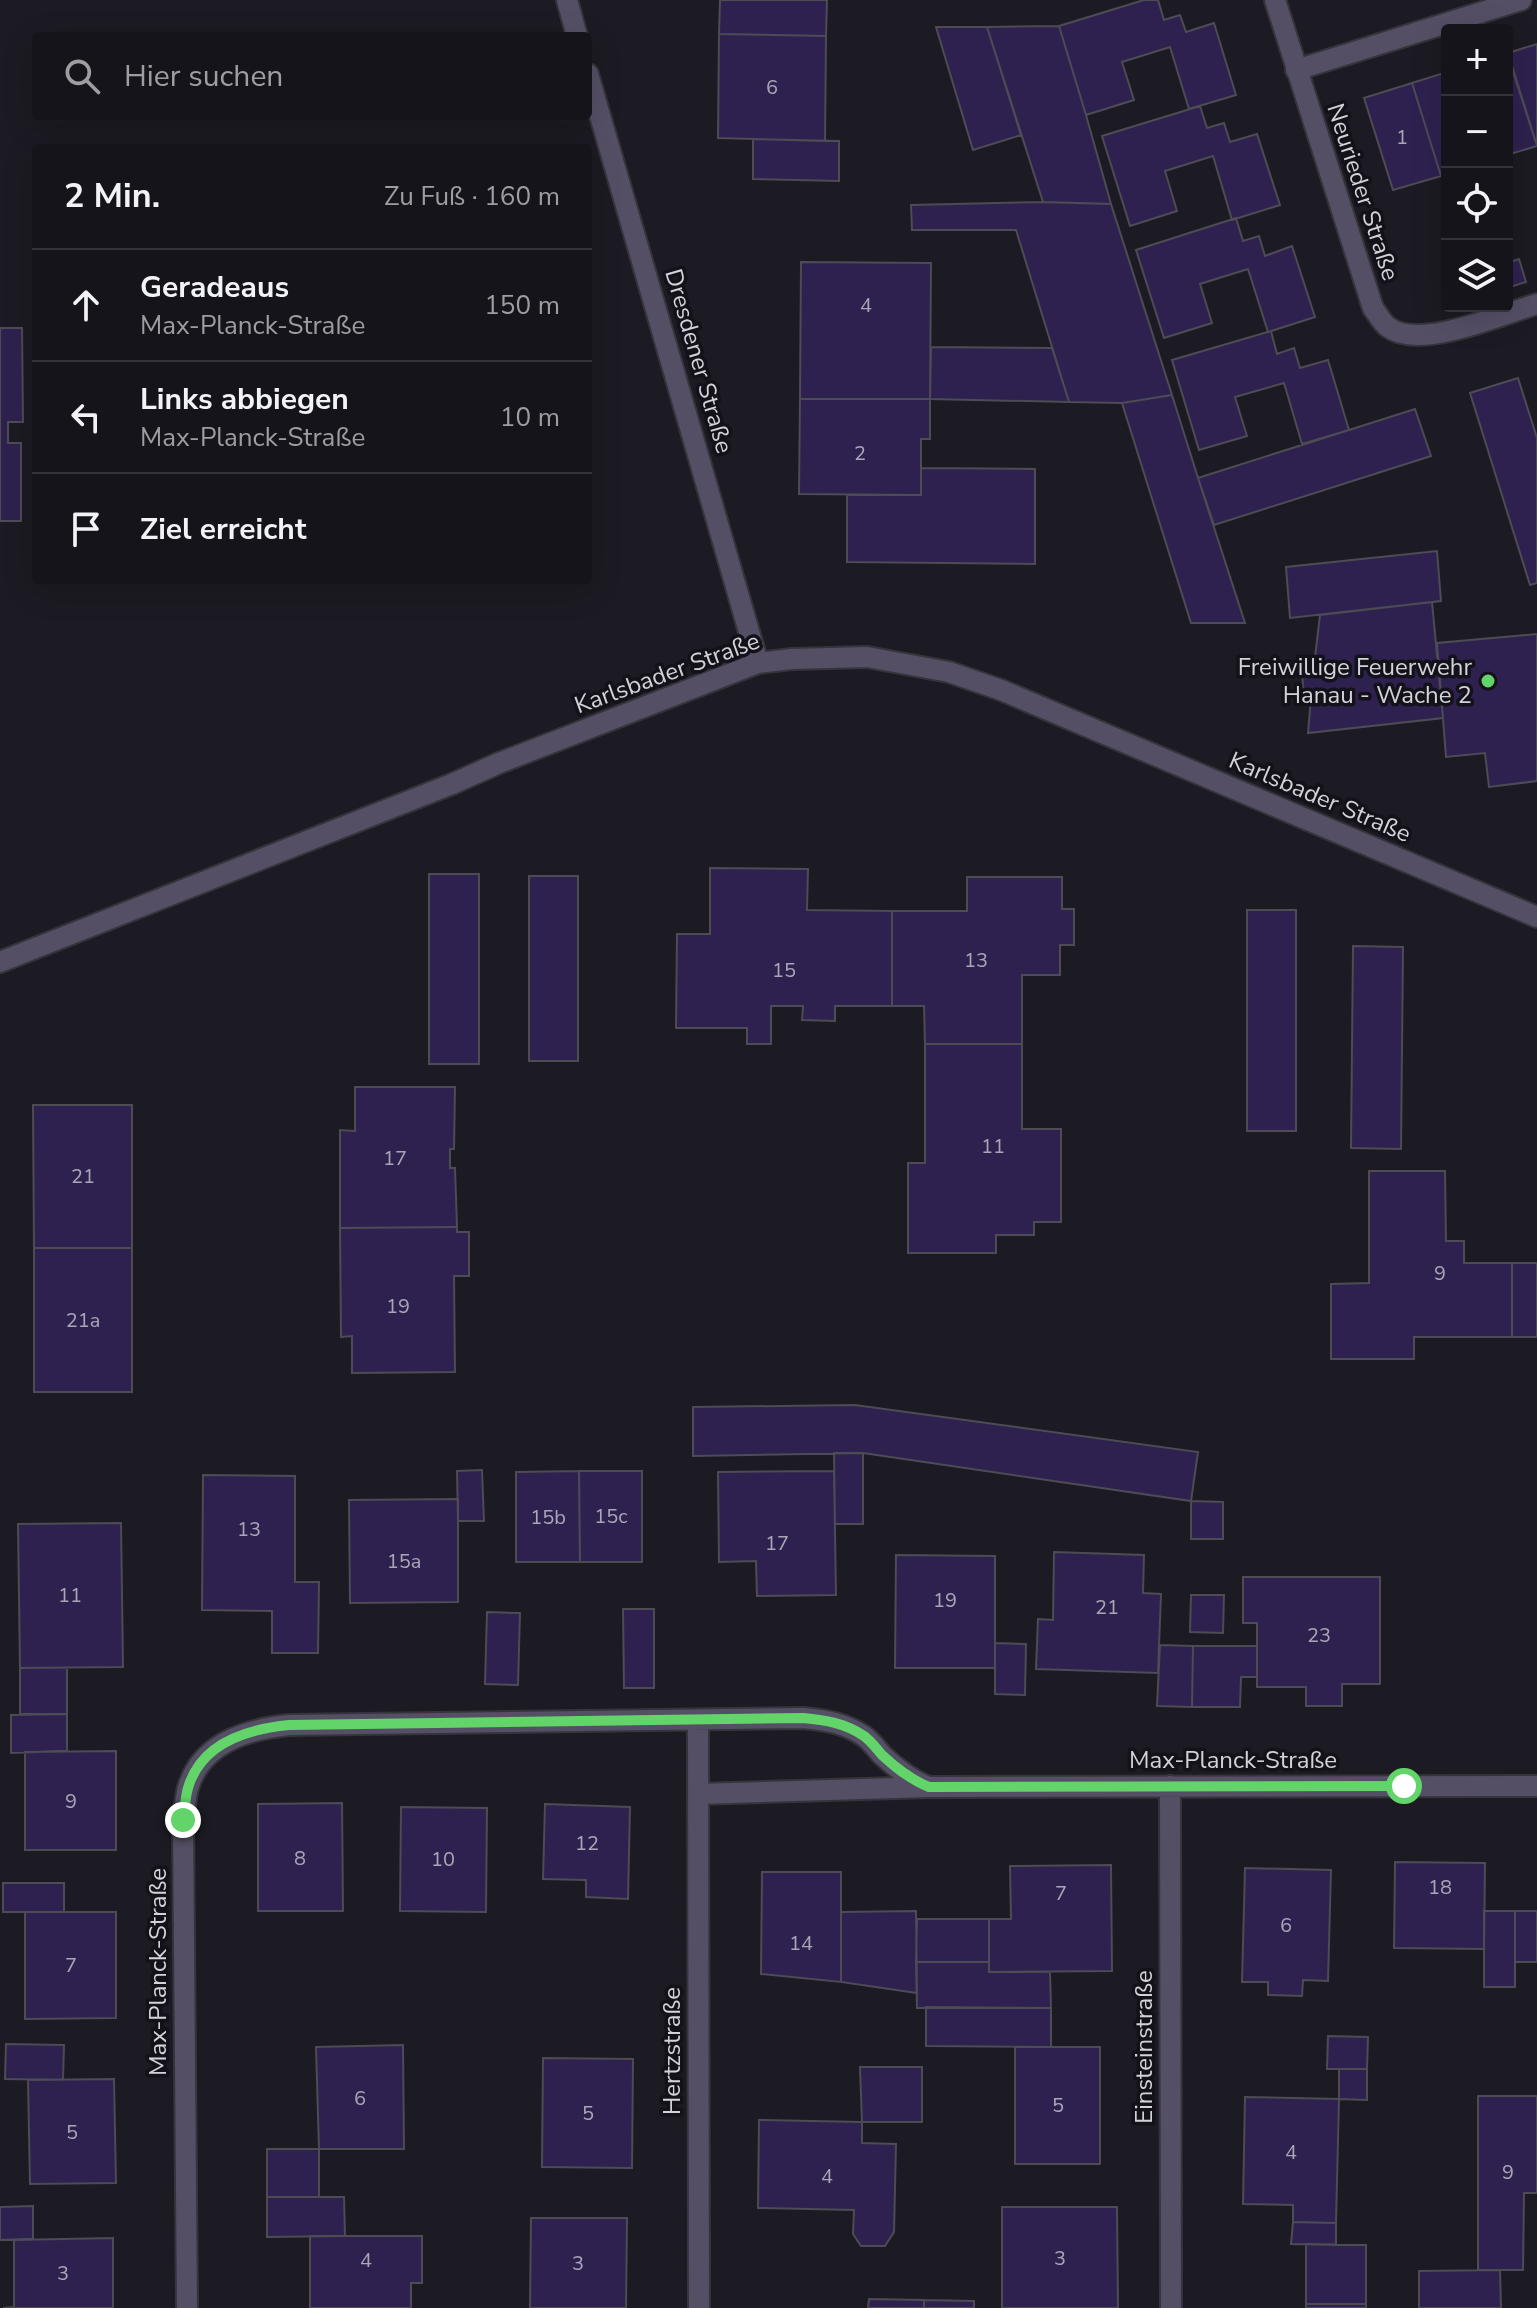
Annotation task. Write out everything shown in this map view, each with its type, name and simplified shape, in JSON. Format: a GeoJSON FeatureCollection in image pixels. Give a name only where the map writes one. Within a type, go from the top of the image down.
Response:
{"type":"FeatureCollection","features":[{"type":"Feature","properties":{"kind":"street"},"geometry":{"type":"LineString","coordinates":[[567,0],[576,32]]}},
{"type":"Feature","properties":{"kind":"street","name":"Neurieder Straße"},"geometry":{"type":"LineString","coordinates":[[1275,0],[1373,308],[1388,327],[1408,335],[1435,334],[1537,304]]}},
{"type":"Feature","properties":{"kind":"street"},"geometry":{"type":"LineString","coordinates":[[1296,70],[1521,0]]}},
{"type":"Feature","properties":{"kind":"street","name":"Dresdener Straße"},"geometry":{"type":"LineString","coordinates":[[592,88],[758,663]]}},
{"type":"Feature","properties":{"kind":"street","name":"Karlsbader Straße"},"geometry":{"type":"LineString","coordinates":[[0,962],[438,790],[584,729],[758,663],[792,659],[867,657],[949,672],[1001,690],[1537,917]]}},
{"type":"Feature","properties":{"kind":"street","name":"Max-Planck-Straße"},"geometry":{"type":"LineString","coordinates":[[187,2308],[183,1820],[189,1786],[201,1764],[214,1750],[236,1735],[260,1728],[289,1725],[803,1718],[833,1721],[867,1738],[899,1770],[913,1781],[929,1787]]}},
{"type":"Feature","properties":{"kind":"street"},"geometry":{"type":"LineString","coordinates":[[698,1720],[698,1794]]}},
{"type":"Feature","properties":{"kind":"street","name":"Einsteinstraße"},"geometry":{"type":"LineString","coordinates":[[1170,1786],[1171,2308]]}},
{"type":"Feature","properties":{"kind":"street","name":"Max-Planck-Straße"},"geometry":{"type":"LineString","coordinates":[[698,1794],[929,1787],[1537,1786]]}},
{"type":"Feature","properties":{"kind":"street","name":"Hertzstraße"},"geometry":{"type":"LineString","coordinates":[[698,1794],[699,2308]]}},
{"type":"Feature","properties":{"kind":"building"},"geometry":{"type":"Polygon","coordinates":[[[720,0],[827,0],[826,36],[719,34],[720,0]]]}},
{"type":"Feature","properties":{"kind":"building"},"geometry":{"type":"Polygon","coordinates":[[[1144,0],[1158,0],[1164,20],[1180,15],[1186,32],[1214,23],[1236,95],[1189,109],[1170,47],[1122,62],[1134,100],[1086,115],[1059,26],[1144,0]]]}},
{"type":"Feature","properties":{"kind":"building"},"geometry":{"type":"Polygon","coordinates":[[[1059,26],[1111,204],[1043,202],[987,27],[1059,26]]]}},
{"type":"Feature","properties":{"kind":"building"},"geometry":{"type":"Polygon","coordinates":[[[936,27],[987,27],[1021,135],[973,150],[936,27]]]}},
{"type":"Feature","properties":{"kind":"building"},"geometry":{"type":"Polygon","coordinates":[[[719,34],[826,36],[825,141],[718,138],[719,34]]]}},
{"type":"Feature","properties":{"kind":"building"},"geometry":{"type":"Polygon","coordinates":[[[1537,44],[1537,146],[1513,69],[1513,51],[1537,44]]]}},
{"type":"Feature","properties":{"kind":"building"},"geometry":{"type":"Polygon","coordinates":[[[1513,72],[1537,146],[1513,153],[1513,72]]]}},
{"type":"Feature","properties":{"kind":"building"},"geometry":{"type":"Polygon","coordinates":[[[1441,74],[1441,176],[1412,83],[1441,74]]]}},
{"type":"Feature","properties":{"kind":"building"},"geometry":{"type":"Polygon","coordinates":[[[1412,83],[1441,176],[1393,190],[1364,98],[1412,83]]]}},
{"type":"Feature","properties":{"kind":"building"},"geometry":{"type":"Polygon","coordinates":[[[1200,106],[1207,128],[1224,123],[1230,142],[1257,134],[1280,205],[1232,220],[1213,156],[1165,171],[1177,211],[1130,226],[1102,136],[1200,106]]]}},
{"type":"Feature","properties":{"kind":"building"},"geometry":{"type":"Polygon","coordinates":[[[753,139],[839,141],[839,181],[753,179],[753,139]]]}},
{"type":"Feature","properties":{"kind":"building"},"geometry":{"type":"Polygon","coordinates":[[[1111,204],[1172,395],[1122,403],[1069,402],[1016,230],[912,230],[911,205],[1111,204]]]}},
{"type":"Feature","properties":{"kind":"building"},"geometry":{"type":"Polygon","coordinates":[[[1236,218],[1243,241],[1259,236],[1265,256],[1292,246],[1315,317],[1268,332],[1248,269],[1200,284],[1212,323],[1164,338],[1136,250],[1236,218]]]}},
{"type":"Feature","properties":{"kind":"building"},"geometry":{"type":"Polygon","coordinates":[[[1519,259],[1526,282],[1513,286],[1513,261],[1519,259]]]}},
{"type":"Feature","properties":{"kind":"building"},"geometry":{"type":"Polygon","coordinates":[[[801,262],[931,263],[930,399],[800,399],[801,262]]]}},
{"type":"Feature","properties":{"kind":"building"},"geometry":{"type":"Polygon","coordinates":[[[0,328],[22,328],[23,422],[8,422],[8,443],[21,443],[21,521],[0,521],[0,328]]]}},
{"type":"Feature","properties":{"kind":"building"},"geometry":{"type":"Polygon","coordinates":[[[1271,331],[1277,354],[1294,348],[1300,368],[1328,360],[1349,430],[1302,444],[1284,383],[1235,397],[1247,436],[1199,450],[1172,360],[1271,331]]]}},
{"type":"Feature","properties":{"kind":"building"},"geometry":{"type":"Polygon","coordinates":[[[931,347],[1052,348],[1069,402],[930,399],[931,347]]]}},
{"type":"Feature","properties":{"kind":"building"},"geometry":{"type":"Polygon","coordinates":[[[1518,378],[1537,438],[1537,583],[1530,585],[1470,393],[1518,378]]]}},
{"type":"Feature","properties":{"kind":"building"},"geometry":{"type":"Polygon","coordinates":[[[1172,395],[1245,623],[1191,623],[1122,403],[1172,395]]]}},
{"type":"Feature","properties":{"kind":"building"},"geometry":{"type":"Polygon","coordinates":[[[800,399],[930,399],[930,439],[921,439],[921,495],[799,494],[800,399]]]}},
{"type":"Feature","properties":{"kind":"building"},"geometry":{"type":"Polygon","coordinates":[[[1415,409],[1431,456],[1214,525],[1198,478],[1415,409]]]}},
{"type":"Feature","properties":{"kind":"building"},"geometry":{"type":"Polygon","coordinates":[[[921,468],[1035,469],[1035,564],[847,562],[847,495],[921,495],[921,468]]]}},
{"type":"Feature","properties":{"kind":"building"},"geometry":{"type":"Polygon","coordinates":[[[1437,551],[1441,601],[1290,618],[1286,567],[1437,551]]]}},
{"type":"Feature","properties":{"kind":"building"},"geometry":{"type":"Polygon","coordinates":[[[1432,602],[1443,718],[1308,733],[1311,698],[1304,699],[1301,659],[1315,657],[1320,615],[1432,602]]]}},
{"type":"Feature","properties":{"kind":"building","name":"Freiwillige Feuerwehr Hanau - Wache 2"},"geometry":{"type":"Polygon","coordinates":[[[1537,634],[1537,781],[1489,787],[1485,753],[1446,757],[1437,643],[1537,634]]]}},
{"type":"Feature","properties":{"kind":"building"},"geometry":{"type":"Polygon","coordinates":[[[710,868],[808,869],[807,910],[892,911],[892,1006],[835,1006],[835,1021],[802,1020],[803,1006],[771,1006],[771,1044],[747,1044],[747,1028],[676,1028],[677,934],[710,934],[710,868]]]}},
{"type":"Feature","properties":{"kind":"building"},"geometry":{"type":"Polygon","coordinates":[[[429,874],[479,874],[479,1064],[429,1064],[429,874]]]}},
{"type":"Feature","properties":{"kind":"building"},"geometry":{"type":"Polygon","coordinates":[[[529,876],[578,876],[578,1061],[529,1061],[529,876]]]}},
{"type":"Feature","properties":{"kind":"building"},"geometry":{"type":"Polygon","coordinates":[[[967,877],[1062,877],[1062,909],[1074,909],[1074,945],[1060,945],[1060,975],[1022,975],[1022,1044],[925,1044],[924,1006],[892,1006],[892,911],[967,911],[967,877]]]}},
{"type":"Feature","properties":{"kind":"building"},"geometry":{"type":"Polygon","coordinates":[[[1247,910],[1296,910],[1296,1131],[1247,1131],[1247,910]]]}},
{"type":"Feature","properties":{"kind":"building"},"geometry":{"type":"Polygon","coordinates":[[[1353,946],[1403,947],[1401,1149],[1351,1148],[1353,946]]]}},
{"type":"Feature","properties":{"kind":"building"},"geometry":{"type":"Polygon","coordinates":[[[925,1044],[1022,1044],[1022,1129],[1061,1129],[1061,1222],[1034,1222],[1034,1235],[996,1235],[996,1253],[908,1253],[908,1163],[925,1163],[925,1044]]]}},
{"type":"Feature","properties":{"kind":"building"},"geometry":{"type":"Polygon","coordinates":[[[355,1087],[455,1087],[454,1149],[450,1149],[450,1168],[455,1168],[457,1227],[340,1228],[340,1130],[355,1131],[355,1087]]]}},
{"type":"Feature","properties":{"kind":"building"},"geometry":{"type":"Polygon","coordinates":[[[33,1105],[132,1105],[132,1248],[34,1248],[33,1105]]]}},
{"type":"Feature","properties":{"kind":"building"},"geometry":{"type":"Polygon","coordinates":[[[1369,1171],[1445,1171],[1446,1241],[1464,1241],[1464,1263],[1512,1263],[1512,1337],[1414,1337],[1414,1359],[1331,1359],[1331,1284],[1369,1283],[1369,1171]]]}},
{"type":"Feature","properties":{"kind":"building"},"geometry":{"type":"Polygon","coordinates":[[[457,1227],[457,1232],[469,1232],[469,1276],[454,1276],[455,1372],[352,1373],[352,1336],[341,1337],[340,1228],[457,1227]]]}},
{"type":"Feature","properties":{"kind":"building"},"geometry":{"type":"Polygon","coordinates":[[[34,1248],[132,1248],[132,1392],[34,1392],[34,1248]]]}},
{"type":"Feature","properties":{"kind":"building"},"geometry":{"type":"Polygon","coordinates":[[[1512,1263],[1537,1263],[1537,1337],[1512,1337],[1512,1263]]]}},
{"type":"Feature","properties":{"kind":"building"},"geometry":{"type":"Polygon","coordinates":[[[855,1405],[1198,1452],[1191,1501],[863,1453],[693,1456],[693,1407],[855,1405]]]}},
{"type":"Feature","properties":{"kind":"building"},"geometry":{"type":"Polygon","coordinates":[[[834,1453],[863,1453],[863,1524],[835,1524],[834,1453]]]}},
{"type":"Feature","properties":{"kind":"building"},"geometry":{"type":"Polygon","coordinates":[[[482,1470],[484,1521],[458,1521],[457,1471],[482,1470]]]}},
{"type":"Feature","properties":{"kind":"building"},"geometry":{"type":"Polygon","coordinates":[[[579,1471],[642,1471],[642,1562],[580,1562],[579,1471]]]}},
{"type":"Feature","properties":{"kind":"building"},"geometry":{"type":"Polygon","coordinates":[[[579,1471],[580,1562],[516,1562],[516,1472],[579,1471]]]}},
{"type":"Feature","properties":{"kind":"building"},"geometry":{"type":"Polygon","coordinates":[[[834,1471],[836,1595],[757,1596],[756,1561],[719,1562],[718,1472],[834,1471]]]}},
{"type":"Feature","properties":{"kind":"building"},"geometry":{"type":"Polygon","coordinates":[[[203,1475],[295,1476],[295,1582],[319,1582],[318,1653],[272,1653],[272,1611],[202,1610],[203,1475]]]}},
{"type":"Feature","properties":{"kind":"building"},"geometry":{"type":"Polygon","coordinates":[[[458,1499],[458,1602],[350,1603],[349,1500],[458,1499]]]}},
{"type":"Feature","properties":{"kind":"building"},"geometry":{"type":"Polygon","coordinates":[[[1191,1501],[1223,1502],[1223,1539],[1191,1539],[1191,1501]]]}},
{"type":"Feature","properties":{"kind":"building"},"geometry":{"type":"Polygon","coordinates":[[[121,1523],[123,1667],[20,1668],[18,1524],[121,1523]]]}},
{"type":"Feature","properties":{"kind":"building"},"geometry":{"type":"Polygon","coordinates":[[[1054,1552],[1144,1555],[1143,1593],[1161,1594],[1158,1673],[1036,1669],[1038,1619],[1053,1620],[1054,1552]]]}},
{"type":"Feature","properties":{"kind":"building"},"geometry":{"type":"Polygon","coordinates":[[[896,1555],[995,1556],[995,1668],[895,1668],[896,1555]]]}},
{"type":"Feature","properties":{"kind":"building"},"geometry":{"type":"Polygon","coordinates":[[[1243,1577],[1380,1577],[1380,1684],[1342,1684],[1342,1706],[1306,1706],[1306,1687],[1257,1687],[1257,1623],[1243,1623],[1243,1577]]]}},
{"type":"Feature","properties":{"kind":"building"},"geometry":{"type":"Polygon","coordinates":[[[1191,1595],[1224,1595],[1223,1633],[1190,1632],[1191,1595]]]}},
{"type":"Feature","properties":{"kind":"building"},"geometry":{"type":"Polygon","coordinates":[[[623,1609],[654,1609],[654,1688],[624,1688],[623,1609]]]}},
{"type":"Feature","properties":{"kind":"building"},"geometry":{"type":"Polygon","coordinates":[[[487,1612],[520,1613],[518,1685],[485,1684],[487,1612]]]}},
{"type":"Feature","properties":{"kind":"building"},"geometry":{"type":"Polygon","coordinates":[[[995,1643],[1026,1644],[1025,1695],[995,1694],[995,1643]]]}},
{"type":"Feature","properties":{"kind":"building"},"geometry":{"type":"Polygon","coordinates":[[[1160,1645],[1193,1646],[1192,1707],[1157,1706],[1160,1645]]]}},
{"type":"Feature","properties":{"kind":"building"},"geometry":{"type":"Polygon","coordinates":[[[1193,1646],[1257,1646],[1257,1677],[1241,1677],[1240,1707],[1192,1707],[1193,1646]]]}},
{"type":"Feature","properties":{"kind":"building"},"geometry":{"type":"Polygon","coordinates":[[[20,1668],[67,1668],[67,1714],[20,1714],[20,1668]]]}},
{"type":"Feature","properties":{"kind":"building"},"geometry":{"type":"Polygon","coordinates":[[[67,1714],[67,1751],[11,1753],[11,1715],[67,1714]]]}},
{"type":"Feature","properties":{"kind":"building"},"geometry":{"type":"Polygon","coordinates":[[[116,1751],[116,1850],[25,1850],[25,1752],[116,1751]]]}},
{"type":"Feature","properties":{"kind":"building"},"geometry":{"type":"Polygon","coordinates":[[[342,1803],[343,1911],[258,1911],[258,1804],[342,1803]]]}},
{"type":"Feature","properties":{"kind":"building"},"geometry":{"type":"Polygon","coordinates":[[[545,1804],[630,1807],[628,1899],[586,1897],[586,1880],[543,1879],[545,1804]]]}},
{"type":"Feature","properties":{"kind":"building"},"geometry":{"type":"Polygon","coordinates":[[[401,1807],[487,1808],[486,1912],[400,1911],[401,1807]]]}},
{"type":"Feature","properties":{"kind":"building"},"geometry":{"type":"Polygon","coordinates":[[[1395,1862],[1485,1863],[1484,1949],[1394,1948],[1395,1862]]]}},
{"type":"Feature","properties":{"kind":"building"},"geometry":{"type":"Polygon","coordinates":[[[1111,1865],[1112,1971],[989,1972],[989,1919],[1011,1919],[1010,1866],[1111,1865]]]}},
{"type":"Feature","properties":{"kind":"building"},"geometry":{"type":"Polygon","coordinates":[[[1245,1868],[1331,1870],[1328,1981],[1303,1980],[1302,1996],[1268,1995],[1268,1982],[1242,1982],[1245,1868]]]}},
{"type":"Feature","properties":{"kind":"building"},"geometry":{"type":"Polygon","coordinates":[[[762,1872],[841,1872],[841,1982],[761,1974],[762,1872]]]}},
{"type":"Feature","properties":{"kind":"building"},"geometry":{"type":"Polygon","coordinates":[[[3,1883],[64,1883],[64,1912],[3,1912],[3,1883]]]}},
{"type":"Feature","properties":{"kind":"building"},"geometry":{"type":"Polygon","coordinates":[[[916,1911],[917,1993],[841,1982],[841,1912],[916,1911]]]}},
{"type":"Feature","properties":{"kind":"building"},"geometry":{"type":"Polygon","coordinates":[[[1484,1911],[1515,1911],[1515,1987],[1484,1987],[1484,1911]]]}},
{"type":"Feature","properties":{"kind":"building"},"geometry":{"type":"Polygon","coordinates":[[[1515,1911],[1537,1911],[1537,1962],[1515,1962],[1515,1911]]]}},
{"type":"Feature","properties":{"kind":"building"},"geometry":{"type":"Polygon","coordinates":[[[25,1912],[116,1912],[116,2018],[25,2019],[25,1912]]]}},
{"type":"Feature","properties":{"kind":"building"},"geometry":{"type":"Polygon","coordinates":[[[917,1919],[989,1919],[989,1962],[916,1962],[917,1919]]]}},
{"type":"Feature","properties":{"kind":"building"},"geometry":{"type":"Polygon","coordinates":[[[916,1962],[989,1962],[989,1972],[1050,1972],[1051,2008],[917,2008],[916,1962]]]}},
{"type":"Feature","properties":{"kind":"building"},"geometry":{"type":"Polygon","coordinates":[[[926,2007],[1051,2008],[1051,2047],[926,2046],[926,2007]]]}},
{"type":"Feature","properties":{"kind":"building"},"geometry":{"type":"Polygon","coordinates":[[[1328,2036],[1368,2037],[1367,2069],[1327,2069],[1328,2036]]]}},
{"type":"Feature","properties":{"kind":"building"},"geometry":{"type":"Polygon","coordinates":[[[6,2044],[64,2045],[63,2080],[5,2079],[6,2044]]]}},
{"type":"Feature","properties":{"kind":"building"},"geometry":{"type":"Polygon","coordinates":[[[403,2045],[404,2149],[319,2149],[316,2047],[403,2045]]]}},
{"type":"Feature","properties":{"kind":"building"},"geometry":{"type":"Polygon","coordinates":[[[1015,2047],[1100,2047],[1100,2164],[1015,2164],[1015,2047]]]}},
{"type":"Feature","properties":{"kind":"building"},"geometry":{"type":"Polygon","coordinates":[[[543,2058],[633,2059],[632,2168],[542,2167],[543,2058]]]}},
{"type":"Feature","properties":{"kind":"building"},"geometry":{"type":"Polygon","coordinates":[[[860,2067],[922,2067],[922,2122],[862,2122],[860,2067]]]}},
{"type":"Feature","properties":{"kind":"building"},"geometry":{"type":"Polygon","coordinates":[[[1339,2069],[1367,2069],[1367,2100],[1339,2099],[1339,2069]]]}},
{"type":"Feature","properties":{"kind":"building"},"geometry":{"type":"Polygon","coordinates":[[[114,2079],[116,2183],[30,2184],[28,2080],[114,2079]]]}},
{"type":"Feature","properties":{"kind":"building"},"geometry":{"type":"Polygon","coordinates":[[[1478,2096],[1537,2096],[1537,2193],[1524,2193],[1523,2270],[1478,2270],[1478,2096]]]}},
{"type":"Feature","properties":{"kind":"building"},"geometry":{"type":"Polygon","coordinates":[[[1245,2097],[1339,2099],[1336,2223],[1293,2222],[1293,2205],[1243,2204],[1245,2097]]]}},
{"type":"Feature","properties":{"kind":"building"},"geometry":{"type":"Polygon","coordinates":[[[759,2120],[862,2122],[862,2143],[896,2144],[894,2232],[885,2246],[861,2246],[853,2234],[854,2210],[758,2208],[759,2120]]]}},
{"type":"Feature","properties":{"kind":"building"},"geometry":{"type":"Polygon","coordinates":[[[267,2149],[319,2149],[319,2197],[267,2197],[267,2149]]]}},
{"type":"Feature","properties":{"kind":"building"},"geometry":{"type":"Polygon","coordinates":[[[267,2197],[344,2197],[345,2236],[267,2237],[267,2197]]]}},
{"type":"Feature","properties":{"kind":"building"},"geometry":{"type":"Polygon","coordinates":[[[33,2206],[33,2239],[0,2240],[0,2207],[33,2206]]]}},
{"type":"Feature","properties":{"kind":"building"},"geometry":{"type":"Polygon","coordinates":[[[1002,2207],[1117,2207],[1118,2308],[1002,2308],[1002,2207]]]}},
{"type":"Feature","properties":{"kind":"building"},"geometry":{"type":"Polygon","coordinates":[[[531,2218],[627,2218],[626,2308],[530,2308],[531,2218]]]}},
{"type":"Feature","properties":{"kind":"building"},"geometry":{"type":"Polygon","coordinates":[[[1293,2222],[1336,2223],[1336,2245],[1291,2244],[1293,2222]]]}},
{"type":"Feature","properties":{"kind":"building"},"geometry":{"type":"Polygon","coordinates":[[[310,2236],[422,2236],[422,2283],[411,2283],[411,2308],[310,2308],[310,2236]]]}},
{"type":"Feature","properties":{"kind":"building"},"geometry":{"type":"Polygon","coordinates":[[[113,2238],[113,2308],[3,2308],[14,2307],[14,2240],[113,2238]]]}},
{"type":"Feature","properties":{"kind":"building"},"geometry":{"type":"Polygon","coordinates":[[[1306,2244],[1366,2245],[1366,2304],[1306,2304],[1306,2244]]]}},
{"type":"Feature","properties":{"kind":"building"},"geometry":{"type":"Polygon","coordinates":[[[1500,2270],[1501,2308],[1419,2308],[1419,2271],[1500,2270]]]}},
{"type":"Feature","properties":{"kind":"building"},"geometry":{"type":"Polygon","coordinates":[[[869,2299],[924,2300],[924,2308],[868,2308],[869,2299]]]}},
{"type":"Feature","properties":{"kind":"building"},"geometry":{"type":"Polygon","coordinates":[[[924,2300],[974,2301],[974,2308],[924,2308],[924,2300]]]}},
{"type":"Feature","properties":{"kind":"building"},"geometry":{"type":"Polygon","coordinates":[[[1306,2304],[1366,2304],[1366,2308],[1306,2308],[1306,2304]]]}},
{"type":"Feature","properties":{"kind":"place","name":"Freiwillige Feuerwehr Hanau - Wache 2"},"geometry":{"type":"Point","coordinates":[1488,681]}},
{"type":"Feature","properties":{"kind":"route"},"geometry":{"type":"LineString","coordinates":[[183,1820],[189,1786],[201,1764],[214,1750],[236,1735],[260,1728],[289,1725],[803,1718],[833,1721],[853,1730],[867,1738],[913,1781],[929,1787],[1404,1786]]}}]}
